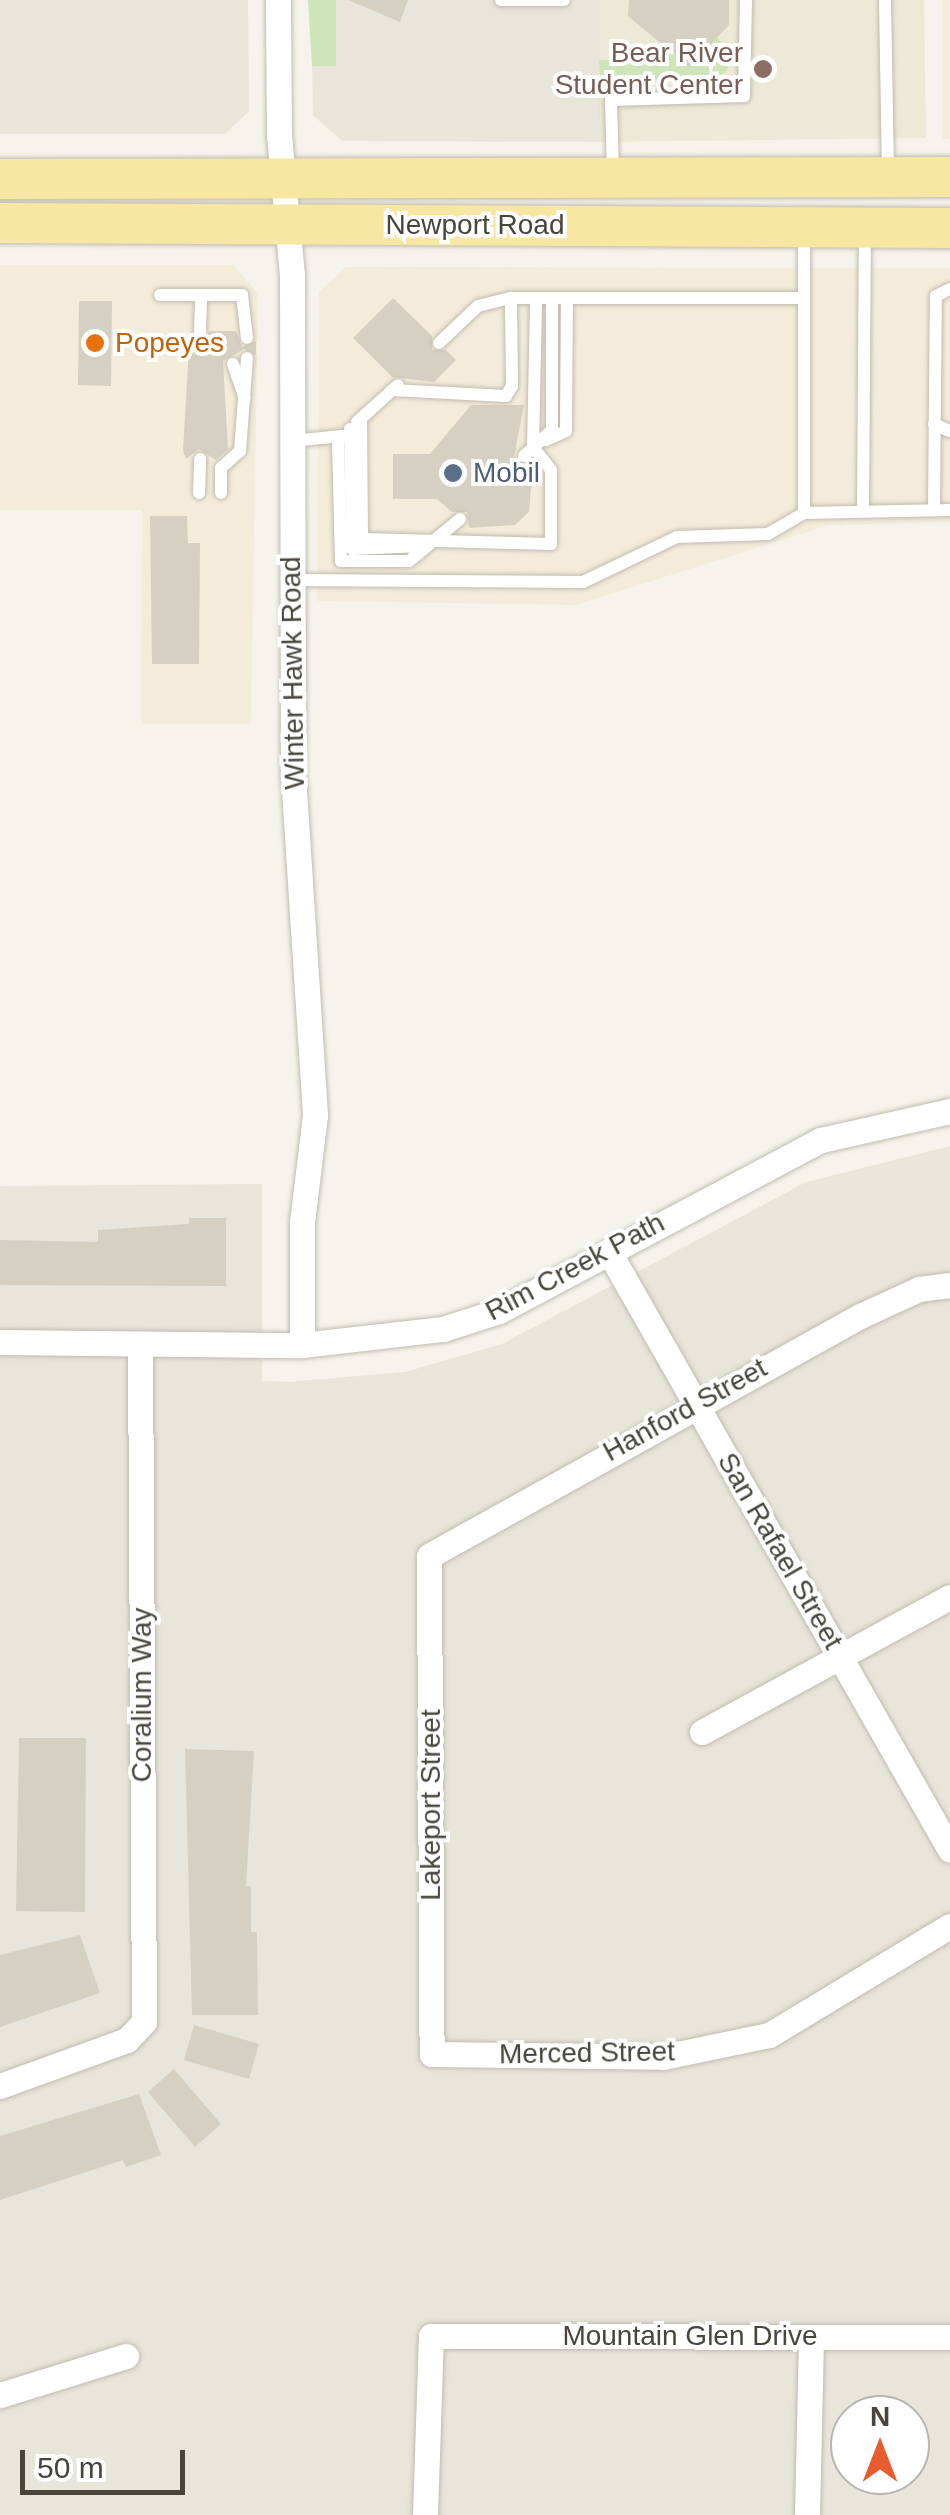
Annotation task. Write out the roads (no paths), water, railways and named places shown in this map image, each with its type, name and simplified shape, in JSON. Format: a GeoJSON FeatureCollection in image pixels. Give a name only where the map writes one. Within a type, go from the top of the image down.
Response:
{"type":"FeatureCollection","features":[{"type":"Feature","properties":{"kind":"main road"},"geometry":{"type":"LineString","coordinates":[[0,179],[950,177]]}},
{"type":"Feature","properties":{"kind":"main road"},"geometry":{"type":"LineString","coordinates":[[804,228],[841,201],[950,202]]}},
{"type":"Feature","properties":{"kind":"main road","name":"Newport Road"},"geometry":{"type":"LineString","coordinates":[[0,224],[950,228]]}},
{"type":"Feature","properties":{"kind":"street","name":"Winter Hawk Road"},"geometry":{"type":"LineString","coordinates":[[278,0],[284,177],[290,226],[297,874],[315,1116],[302,1222],[302,1345]]}},
{"type":"Feature","properties":{"kind":"street","name":"Rim Creek Path"},"geometry":{"type":"LineString","coordinates":[[0,1342],[302,1345],[400,1338],[472,1321],[821,1140],[950,1111]]}},
{"type":"Feature","properties":{"kind":"street","name":"San Rafael Street"},"geometry":{"type":"LineString","coordinates":[[609,1252],[950,1850]]}},
{"type":"Feature","properties":{"kind":"street","name":"Hanford Street"},"geometry":{"type":"LineString","coordinates":[[429,1556],[695,1403],[860,1316],[920,1289],[950,1286]]}},
{"type":"Feature","properties":{"kind":"street","name":"Coralium Way"},"geometry":{"type":"LineString","coordinates":[[0,2086],[127,2040],[144,2022],[140,1344]]}},
{"type":"Feature","properties":{"kind":"street","name":"Lakeport Street"},"geometry":{"type":"LineString","coordinates":[[429,1556],[432,2054]]}},
{"type":"Feature","properties":{"kind":"street"},"geometry":{"type":"LineString","coordinates":[[702,1732],[950,1597]]}},
{"type":"Feature","properties":{"kind":"street","name":"Merced Street"},"geometry":{"type":"LineString","coordinates":[[432,2054],[663,2058],[769,2036],[950,1926]]}},
{"type":"Feature","properties":{"kind":"street","name":"Mountain Glen Drive"},"geometry":{"type":"LineString","coordinates":[[425,2515],[430,2336],[950,2337]]}},
{"type":"Feature","properties":{"kind":"street"},"geometry":{"type":"LineString","coordinates":[[807,2515],[811,2337]]}},
{"type":"Feature","properties":{"kind":"street"},"geometry":{"type":"LineString","coordinates":[[0,2395],[126,2356]]}},
{"type":"Feature","properties":{"kind":"lane"},"geometry":{"type":"LineString","coordinates":[[501,0],[564,0]]}},
{"type":"Feature","properties":{"kind":"lane"},"geometry":{"type":"LineString","coordinates":[[613,178],[611,100],[744,96],[746,0]]}},
{"type":"Feature","properties":{"kind":"lane"},"geometry":{"type":"LineString","coordinates":[[885,0],[888,177]]}},
{"type":"Feature","properties":{"kind":"lane"},"geometry":{"type":"LineString","coordinates":[[862,511],[865,227]]}},
{"type":"Feature","properties":{"kind":"lane"},"geometry":{"type":"LineString","coordinates":[[804,228],[804,513]]}},
{"type":"Feature","properties":{"kind":"lane"},"geometry":{"type":"LineString","coordinates":[[934,510],[936,296],[950,289]]}},
{"type":"Feature","properties":{"kind":"lane"},"geometry":{"type":"LineString","coordinates":[[160,295],[242,295],[246,306],[240,334]]}},
{"type":"Feature","properties":{"kind":"lane"},"geometry":{"type":"LineString","coordinates":[[200,331],[201,295]]}},
{"type":"Feature","properties":{"kind":"lane"},"geometry":{"type":"LineString","coordinates":[[439,343],[478,306],[512,298],[804,298]]}},
{"type":"Feature","properties":{"kind":"lane"},"geometry":{"type":"LineString","coordinates":[[292,441],[338,440],[396,387],[506,396],[512,386],[512,298]]}},
{"type":"Feature","properties":{"kind":"lane"},"geometry":{"type":"LineString","coordinates":[[528,451],[536,300]]}},
{"type":"Feature","properties":{"kind":"lane"},"geometry":{"type":"LineString","coordinates":[[528,451],[552,430],[560,300]]}},
{"type":"Feature","properties":{"kind":"lane"},"geometry":{"type":"LineString","coordinates":[[221,492],[222,468],[240,451],[245,398],[240,361]]}},
{"type":"Feature","properties":{"kind":"lane"},"geometry":{"type":"LineString","coordinates":[[356,424],[362,539],[438,540],[455,546],[550,544],[551,470],[528,451]]}},
{"type":"Feature","properties":{"kind":"lane"},"geometry":{"type":"LineString","coordinates":[[934,424],[950,431]]}},
{"type":"Feature","properties":{"kind":"lane"},"geometry":{"type":"LineString","coordinates":[[338,440],[341,560],[409,561],[460,519]]}},
{"type":"Feature","properties":{"kind":"lane"},"geometry":{"type":"LineString","coordinates":[[200,459],[200,493]]}},
{"type":"Feature","properties":{"kind":"lane"},"geometry":{"type":"LineString","coordinates":[[291,580],[583,582],[677,537],[768,534],[804,513],[950,510]]}},
{"type":"Feature","properties":{"kind":"place","name":"Bear River Student Center"},"geometry":{"type":"Point","coordinates":[763,69]}},
{"type":"Feature","properties":{"kind":"place","name":"Popeyes"},"geometry":{"type":"Point","coordinates":[95,343]}},
{"type":"Feature","properties":{"kind":"place","name":"Mobil"},"geometry":{"type":"Point","coordinates":[453,473]}}]}
